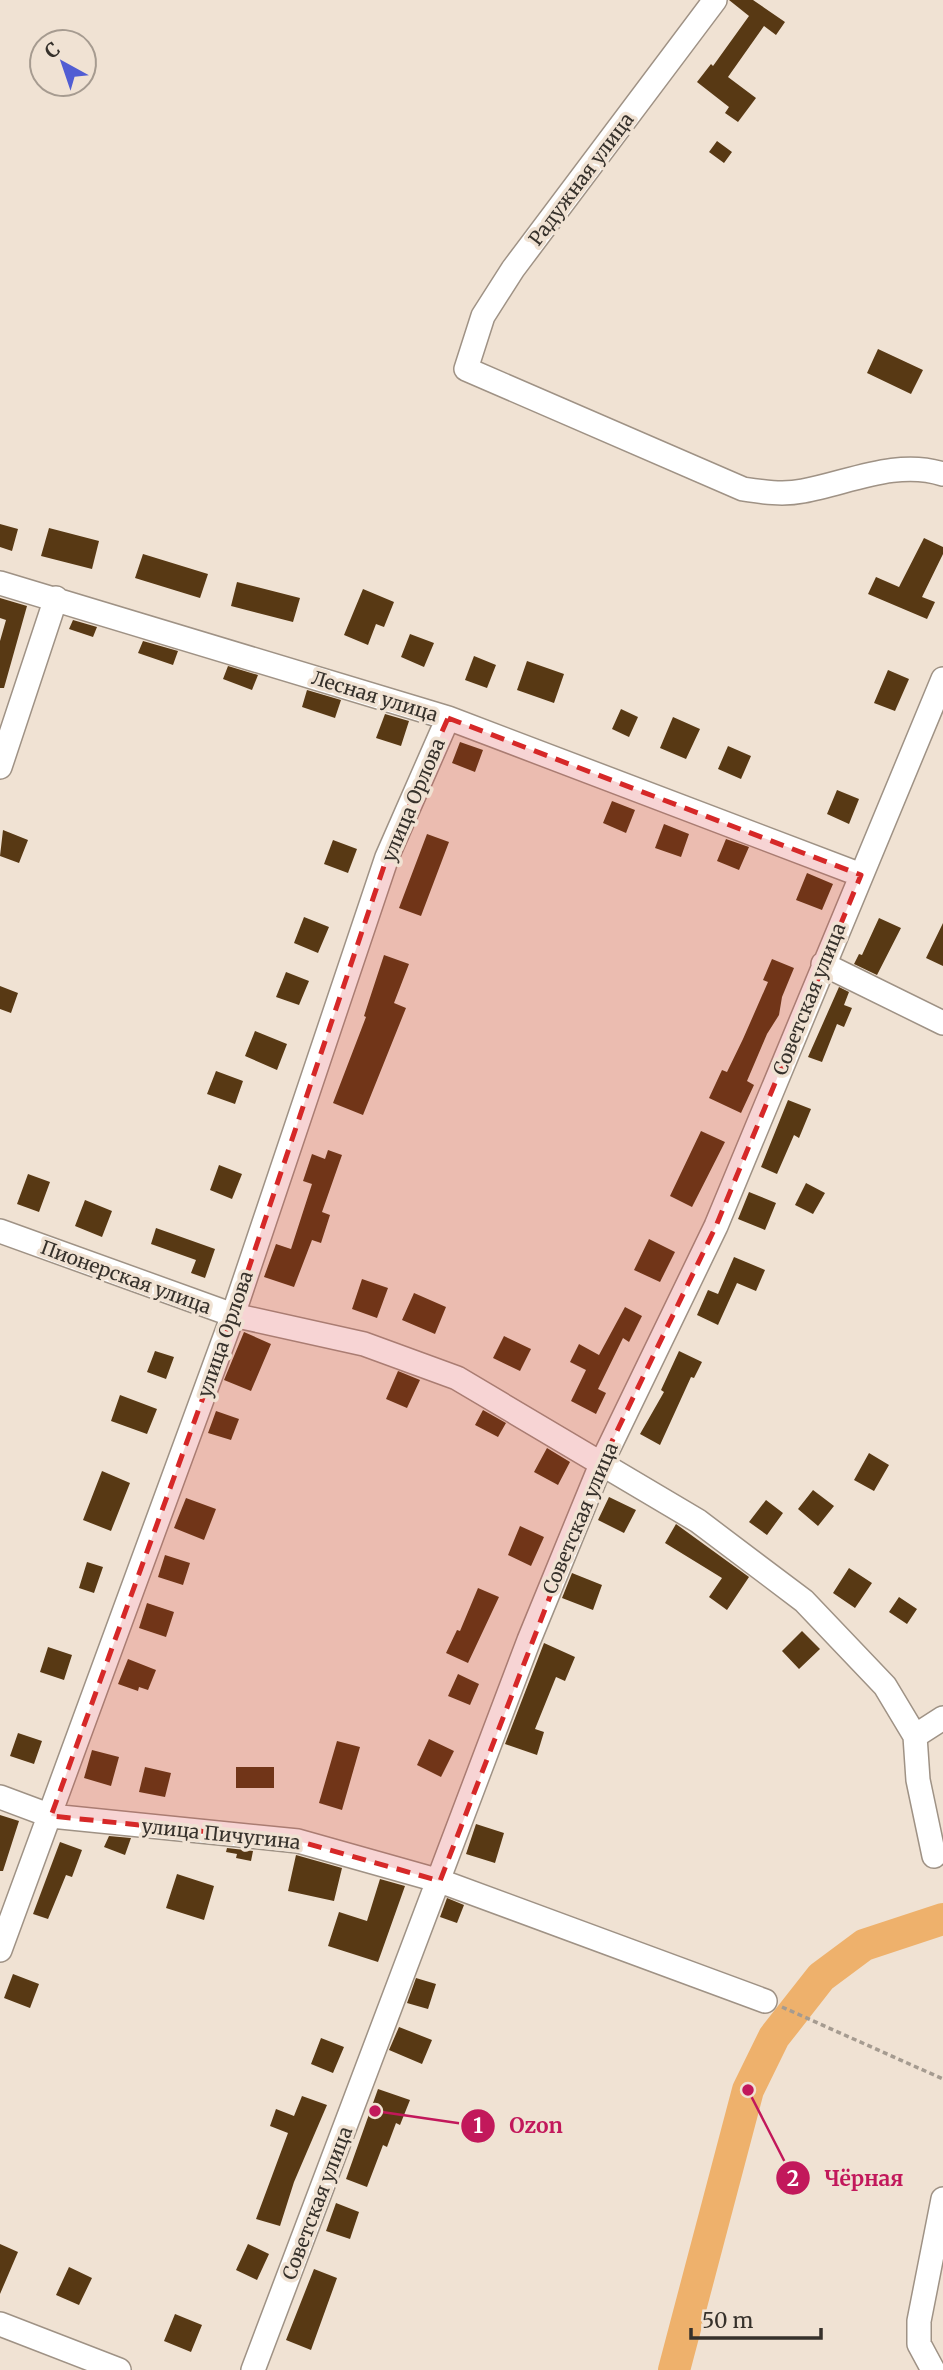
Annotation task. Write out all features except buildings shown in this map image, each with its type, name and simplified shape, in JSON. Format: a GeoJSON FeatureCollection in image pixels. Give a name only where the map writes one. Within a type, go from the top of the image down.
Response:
{"type":"FeatureCollection","features":[{"type":"Feature","properties":{"kind":"street","name":"Радужная улица"},"geometry":{"type":"LineString","coordinates":[[715,0],[513,268],[483,316],[466,369],[743,489],[773,493],[802,492],[864,475],[908,469],[943,474]]}},
{"type":"Feature","properties":{"kind":"street","name":"Лесная улица"},"geometry":{"type":"LineString","coordinates":[[0,583],[448,718],[860,875]]}},
{"type":"Feature","properties":{"kind":"street"},"geometry":{"type":"LineString","coordinates":[[0,767],[56,598]]}},
{"type":"Feature","properties":{"kind":"street","name":"Советская улица"},"geometry":{"type":"LineString","coordinates":[[253,2370],[529,1640],[602,1462],[716,1226],[822,964],[943,680]]}},
{"type":"Feature","properties":{"kind":"street","name":"улица Орлова"},"geometry":{"type":"LineString","coordinates":[[0,1950],[233,1315],[387,858],[448,718]]}},
{"type":"Feature","properties":{"kind":"street"},"geometry":{"type":"LineString","coordinates":[[822,964],[943,1023]]}},
{"type":"Feature","properties":{"kind":"street","name":"Пионерская улица"},"geometry":{"type":"LineString","coordinates":[[0,1231],[233,1315],[364,1344],[457,1378],[698,1521],[804,1601],[885,1686],[915,1736],[918,1780],[934,1856]]}},
{"type":"Feature","properties":{"kind":"street"},"geometry":{"type":"LineString","coordinates":[[915,1736],[943,1718]]}},
{"type":"Feature","properties":{"kind":"street","name":"улица Пичугина"},"geometry":{"type":"LineString","coordinates":[[0,1797],[51,1815],[298,1841],[440,1881],[765,2001]]}},
{"type":"Feature","properties":{"kind":"street"},"geometry":{"type":"LineString","coordinates":[[933,2370],[919,2344],[919,2320],[943,2199]]}},
{"type":"Feature","properties":{"kind":"street"},"geometry":{"type":"LineString","coordinates":[[0,2324],[119,2370]]}},
{"type":"Feature","properties":{"kind":"path"},"geometry":{"type":"LineString","coordinates":[[765,2001],[829,2026],[943,2079]]}},
{"type":"Feature","properties":{"kind":"highlighted area"},"geometry":{"type":"Polygon","coordinates":[[[448,718],[861,875],[716,1226],[602,1462],[440,1881],[298,1841],[51,1816],[233,1315],[387,857],[448,718]]]}},
{"type":"Feature","properties":{"kind":"waterway"},"geometry":{"type":"LineString","coordinates":[[674,2370],[748,2090],[774,2037],[821,1977],[864,1945],[943,1919]]}},
{"type":"Feature","properties":{"kind":"place","name":"Чёрная"},"geometry":{"type":"Point","coordinates":[748,2090]}},
{"type":"Feature","properties":{"kind":"place","name":"Ozon"},"geometry":{"type":"Point","coordinates":[375,2111]}}]}
